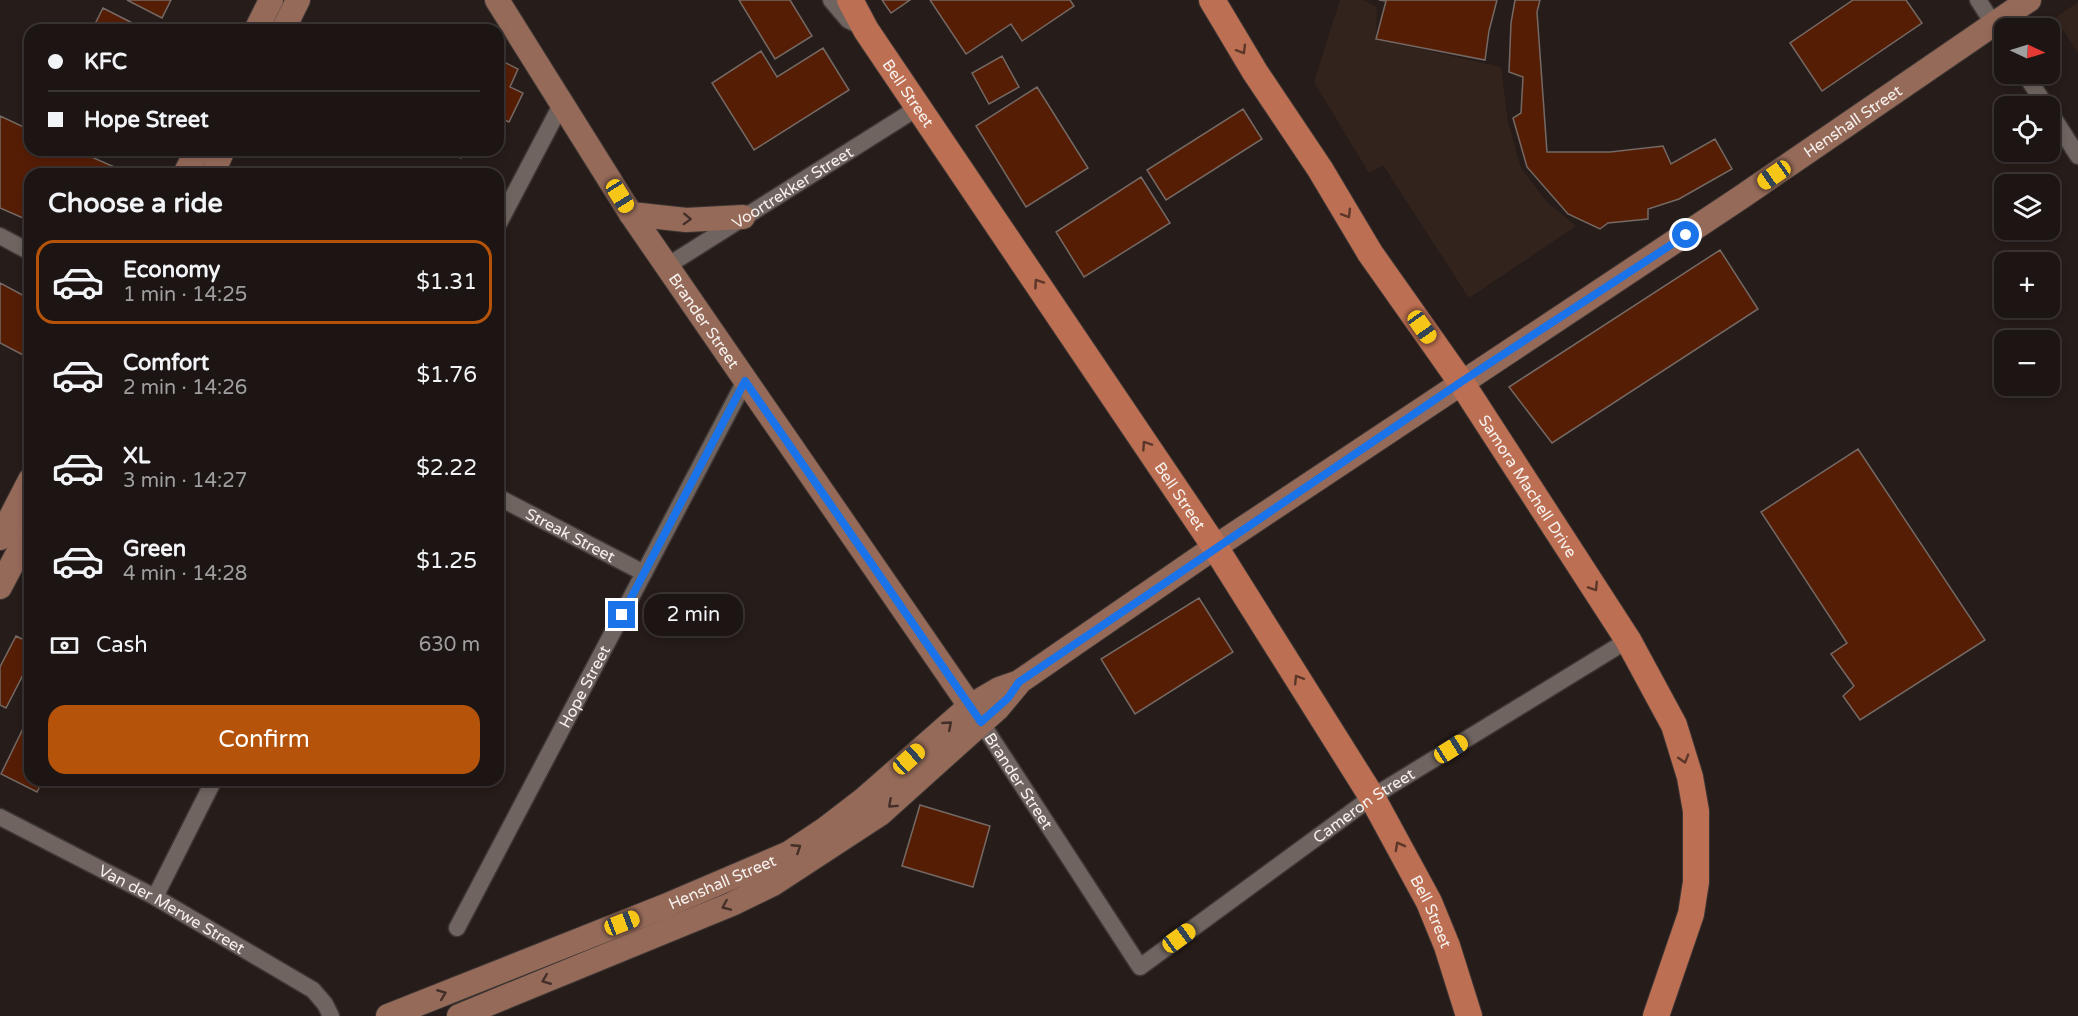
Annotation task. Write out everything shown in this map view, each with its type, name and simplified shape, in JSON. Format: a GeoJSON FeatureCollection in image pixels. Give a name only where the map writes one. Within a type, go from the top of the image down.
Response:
{"type":"FeatureCollection","features":[{"type":"Feature","properties":{"kind":"main road","name":"Bell Street"},"geometry":{"type":"LineString","coordinates":[[850,0],[866,30],[1215,547],[1372,797],[1429,902],[1447,946],[1469,1016]]}},
{"type":"Feature","properties":{"kind":"main road","name":"Samora Machell Drive"},"geometry":{"type":"LineString","coordinates":[[1212,0],[1255,72],[1320,169],[1370,253],[1461,382],[1628,640],[1674,725],[1690,777],[1696,811],[1696,882],[1691,914],[1656,1016]]}},
{"type":"Feature","properties":{"kind":"street"},"geometry":{"type":"LineString","coordinates":[[259,24],[271,0]]}},
{"type":"Feature","properties":{"kind":"street"},"geometry":{"type":"LineString","coordinates":[[286,24],[298,0]]}},
{"type":"Feature","properties":{"kind":"street","name":"Brander Street"},"geometry":{"type":"LineString","coordinates":[[497,0],[631,214],[976,714],[1140,967]]}},
{"type":"Feature","properties":{"kind":"street","name":"Bell Street"},"geometry":{"type":"LineString","coordinates":[[831,0],[848,20],[866,30]]}},
{"type":"Feature","properties":{"kind":"street"},"geometry":{"type":"LineString","coordinates":[[1978,0],[1994,24]]}},
{"type":"Feature","properties":{"kind":"street","name":"Henshall Street"},"geometry":{"type":"LineString","coordinates":[[2012,18],[2029,0]]}},
{"type":"Feature","properties":{"kind":"street","name":"Henshall Street"},"geometry":{"type":"LineString","coordinates":[[459,1016],[732,904],[773,884],[880,814],[999,689],[1019,682],[1461,382],[1994,35]]}},
{"type":"Feature","properties":{"kind":"street"},"geometry":{"type":"LineString","coordinates":[[504,214],[561,105]]}},
{"type":"Feature","properties":{"kind":"street","name":"Voortrekker Street"},"geometry":{"type":"LineString","coordinates":[[667,266],[919,107]]}},
{"type":"Feature","properties":{"kind":"street"},"geometry":{"type":"LineString","coordinates":[[2060,128],[2078,156]]}},
{"type":"Feature","properties":{"kind":"street"},"geometry":{"type":"LineString","coordinates":[[631,214],[686,220],[743,217]]}},
{"type":"Feature","properties":{"kind":"street"},"geometry":{"type":"LineString","coordinates":[[0,236],[24,249]]}},
{"type":"Feature","properties":{"kind":"street","name":"Hope Street"},"geometry":{"type":"LineString","coordinates":[[457,928],[745,381]]}},
{"type":"Feature","properties":{"kind":"street"},"geometry":{"type":"LineString","coordinates":[[0,538],[24,492]]}},
{"type":"Feature","properties":{"kind":"street","name":"Streak Street"},"geometry":{"type":"LineString","coordinates":[[504,500],[645,573]]}},
{"type":"Feature","properties":{"kind":"street"},"geometry":{"type":"LineString","coordinates":[[0,587],[24,541]]}},
{"type":"Feature","properties":{"kind":"street","name":"Cameron Street"},"geometry":{"type":"LineString","coordinates":[[1140,967],[1372,797],[1628,640]]}},
{"type":"Feature","properties":{"kind":"street","name":"Henshall Street"},"geometry":{"type":"LineString","coordinates":[[388,1016],[665,906],[789,853],[825,829],[976,714]]}},
{"type":"Feature","properties":{"kind":"street"},"geometry":{"type":"LineString","coordinates":[[155,897],[211,786]]}},
{"type":"Feature","properties":{"kind":"street","name":"Van der Merwe Street"},"geometry":{"type":"LineString","coordinates":[[0,817],[155,897],[313,990],[325,1004],[331,1016]]}},
{"type":"Feature","properties":{"kind":"shaded area"},"geometry":{"type":"Polygon","coordinates":[[[1340,0],[1363,0],[1377,7],[1376,39],[1501,67],[1508,122],[1521,168],[1547,202],[1576,226],[1469,298],[1383,165],[1369,173],[1314,82],[1340,0]]]}},
{"type":"Feature","properties":{"kind":"shaded area"},"geometry":{"type":"Polygon","coordinates":[[[2078,2],[2078,53],[2060,26],[2060,18],[2055,18],[2078,2]]]}},
{"type":"Feature","properties":{"kind":"building"},"geometry":{"type":"Polygon","coordinates":[[[127,0],[171,0],[162,18],[127,0]]]}},
{"type":"Feature","properties":{"kind":"building"},"geometry":{"type":"Polygon","coordinates":[[[739,0],[790,0],[812,36],[775,59],[739,0]]]}},
{"type":"Feature","properties":{"kind":"building"},"geometry":{"type":"Polygon","coordinates":[[[882,0],[910,0],[891,13],[882,0]]]}},
{"type":"Feature","properties":{"kind":"building"},"geometry":{"type":"Polygon","coordinates":[[[930,0],[1070,0],[1074,6],[1022,41],[1011,24],[966,54],[930,0]]]}},
{"type":"Feature","properties":{"kind":"building"},"geometry":{"type":"Polygon","coordinates":[[[1379,0],[1497,0],[1485,60],[1376,39],[1386,1],[1379,0]]]}},
{"type":"Feature","properties":{"kind":"building"},"geometry":{"type":"Polygon","coordinates":[[[1515,0],[1540,0],[1537,12],[1547,152],[1610,152],[1663,146],[1671,164],[1715,139],[1732,169],[1679,199],[1648,209],[1648,219],[1608,223],[1600,229],[1568,214],[1527,167],[1513,118],[1521,113],[1523,77],[1509,72],[1511,23],[1515,0]]]}},
{"type":"Feature","properties":{"kind":"building"},"geometry":{"type":"Polygon","coordinates":[[[1853,0],[1906,0],[1922,23],[1822,91],[1790,43],[1853,0]]]}},
{"type":"Feature","properties":{"kind":"building"},"geometry":{"type":"Polygon","coordinates":[[[103,8],[134,24],[95,24],[103,8]]]}},
{"type":"Feature","properties":{"kind":"building"},"geometry":{"type":"Polygon","coordinates":[[[823,48],[849,90],[754,150],[712,83],[761,51],[777,77],[823,48]]]}},
{"type":"Feature","properties":{"kind":"building"},"geometry":{"type":"Polygon","coordinates":[[[1002,56],[1019,87],[989,104],[972,73],[1002,56]]]}},
{"type":"Feature","properties":{"kind":"building"},"geometry":{"type":"Polygon","coordinates":[[[504,62],[518,69],[510,87],[523,93],[509,122],[504,120],[504,62]]]}},
{"type":"Feature","properties":{"kind":"building"},"geometry":{"type":"Polygon","coordinates":[[[1037,87],[1088,168],[1026,207],[976,126],[1037,87]]]}},
{"type":"Feature","properties":{"kind":"building"},"geometry":{"type":"Polygon","coordinates":[[[1243,109],[1262,139],[1166,200],[1147,170],[1243,109]]]}},
{"type":"Feature","properties":{"kind":"building"},"geometry":{"type":"Polygon","coordinates":[[[0,116],[24,127],[24,156],[90,156],[116,168],[24,168],[24,218],[0,208],[0,116]]]}},
{"type":"Feature","properties":{"kind":"building"},"geometry":{"type":"Polygon","coordinates":[[[1141,177],[1170,223],[1084,277],[1056,232],[1141,177]]]}},
{"type":"Feature","properties":{"kind":"building"},"geometry":{"type":"Polygon","coordinates":[[[1720,250],[1758,309],[1552,443],[1509,387],[1720,250]]]}},
{"type":"Feature","properties":{"kind":"building"},"geometry":{"type":"Polygon","coordinates":[[[0,283],[24,296],[24,355],[0,343],[0,283]]]}},
{"type":"Feature","properties":{"kind":"building"},"geometry":{"type":"Polygon","coordinates":[[[1858,449],[1985,640],[1860,720],[1843,696],[1854,686],[1831,654],[1847,643],[1761,512],[1858,449]]]}},
{"type":"Feature","properties":{"kind":"building"},"geometry":{"type":"Polygon","coordinates":[[[1199,598],[1233,652],[1135,714],[1101,659],[1199,598]]]}},
{"type":"Feature","properties":{"kind":"building"},"geometry":{"type":"Polygon","coordinates":[[[16,636],[24,640],[24,673],[6,708],[0,705],[0,667],[16,636]]]}},
{"type":"Feature","properties":{"kind":"building"},"geometry":{"type":"Polygon","coordinates":[[[24,726],[24,786],[1,774],[24,726]]]}},
{"type":"Feature","properties":{"kind":"building"},"geometry":{"type":"Polygon","coordinates":[[[25,786],[40,786],[37,792],[25,786]]]}},
{"type":"Feature","properties":{"kind":"building"},"geometry":{"type":"Polygon","coordinates":[[[920,805],[990,826],[973,887],[902,866],[920,805]]]}},
{"type":"Feature","properties":{"kind":"route"},"geometry":{"type":"LineString","coordinates":[[622,615],[745,381],[981,722],[999,708],[1019,682],[1461,382],[1686,235]]}}]}
